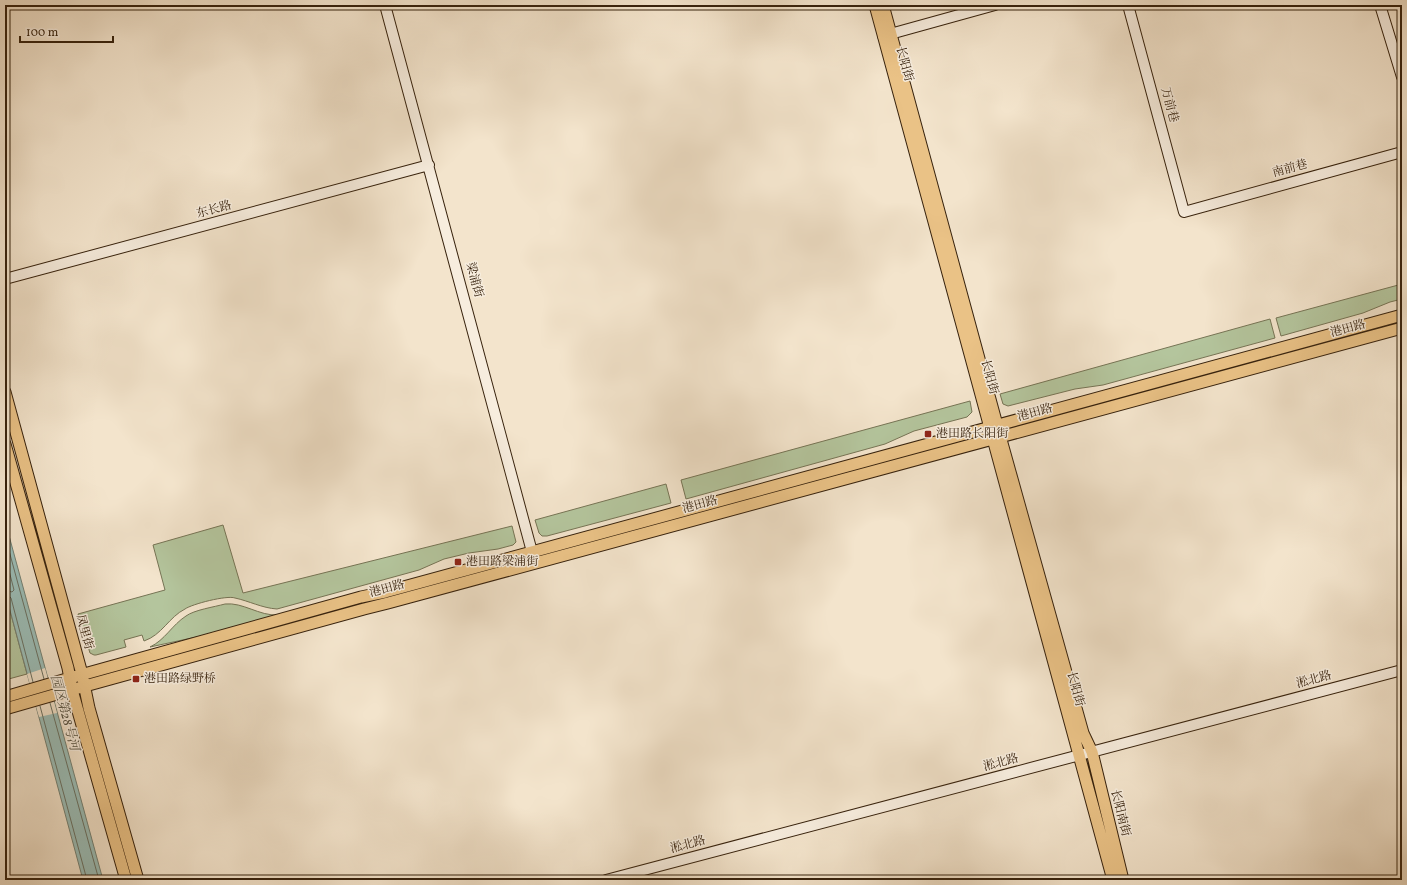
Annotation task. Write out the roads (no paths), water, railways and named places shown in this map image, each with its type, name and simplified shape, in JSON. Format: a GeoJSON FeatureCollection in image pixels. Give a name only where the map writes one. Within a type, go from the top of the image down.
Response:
{"type":"FeatureCollection","features":[{"type":"Feature","properties":{"kind":"main road","name":"长阳街"},"geometry":{"type":"LineString","coordinates":[[875,5],[887,35],[994,426],[1079,756]]}},
{"type":"Feature","properties":{"kind":"main road","name":"长阳街"},"geometry":{"type":"LineString","coordinates":[[883,5],[887,35]]}},
{"type":"Feature","properties":{"kind":"main road","name":"港田路"},"geometry":{"type":"LineString","coordinates":[[5,697],[82,674],[1402,315]]}},
{"type":"Feature","properties":{"kind":"main road","name":"港田路"},"geometry":{"type":"LineString","coordinates":[[5,710],[85,686],[364,609],[1402,328]]}},
{"type":"Feature","properties":{"kind":"main road","name":"凤里街"},"geometry":{"type":"LineString","coordinates":[[5,392],[82,674],[89,708],[138,880]]}},
{"type":"Feature","properties":{"kind":"main road","name":"长阳街"},"geometry":{"type":"LineString","coordinates":[[996,437],[1083,733],[1092,752]]}},
{"type":"Feature","properties":{"kind":"main road"},"geometry":{"type":"LineString","coordinates":[[5,444],[70,678],[72,690],[126,880]]}},
{"type":"Feature","properties":{"kind":"main road","name":"长阳南街"},"geometry":{"type":"LineString","coordinates":[[1092,752],[1123,880]]}},
{"type":"Feature","properties":{"kind":"main road","name":"长阳南街"},"geometry":{"type":"LineString","coordinates":[[1079,756],[1113,880]]}},
{"type":"Feature","properties":{"kind":"street","name":"梁浦街"},"geometry":{"type":"LineString","coordinates":[[385,5],[535,563]]}},
{"type":"Feature","properties":{"kind":"street"},"geometry":{"type":"LineString","coordinates":[[887,35],[995,5]]}},
{"type":"Feature","properties":{"kind":"street","name":"万前巷"},"geometry":{"type":"LineString","coordinates":[[1128,5],[1184,212]]}},
{"type":"Feature","properties":{"kind":"street"},"geometry":{"type":"LineString","coordinates":[[1380,5],[1402,77]]}},
{"type":"Feature","properties":{"kind":"street","name":"南前巷"},"geometry":{"type":"LineString","coordinates":[[1184,212],[1402,152]]}},
{"type":"Feature","properties":{"kind":"street","name":"东长路"},"geometry":{"type":"LineString","coordinates":[[5,279],[429,165]]}},
{"type":"Feature","properties":{"kind":"street","name":"淞北路"},"geometry":{"type":"LineString","coordinates":[[606,880],[1402,670]]}},
{"type":"Feature","properties":{"kind":"water"},"geometry":{"type":"Polygon","coordinates":[[[5,521],[103,880],[83,880],[5,592],[5,521]]]}},
{"type":"Feature","properties":{"kind":"place","name":"港田路长阳街"},"geometry":{"type":"Point","coordinates":[928,434]}},
{"type":"Feature","properties":{"kind":"place","name":"港田路梁浦街"},"geometry":{"type":"Point","coordinates":[458,562]}},
{"type":"Feature","properties":{"kind":"place","name":"港田路绿野桥"},"geometry":{"type":"Point","coordinates":[136,679]}},
{"type":"Feature","properties":{"kind":"water label","name":"园区第28号河"},"geometry":{"type":"Point","coordinates":[64,713]}}]}
